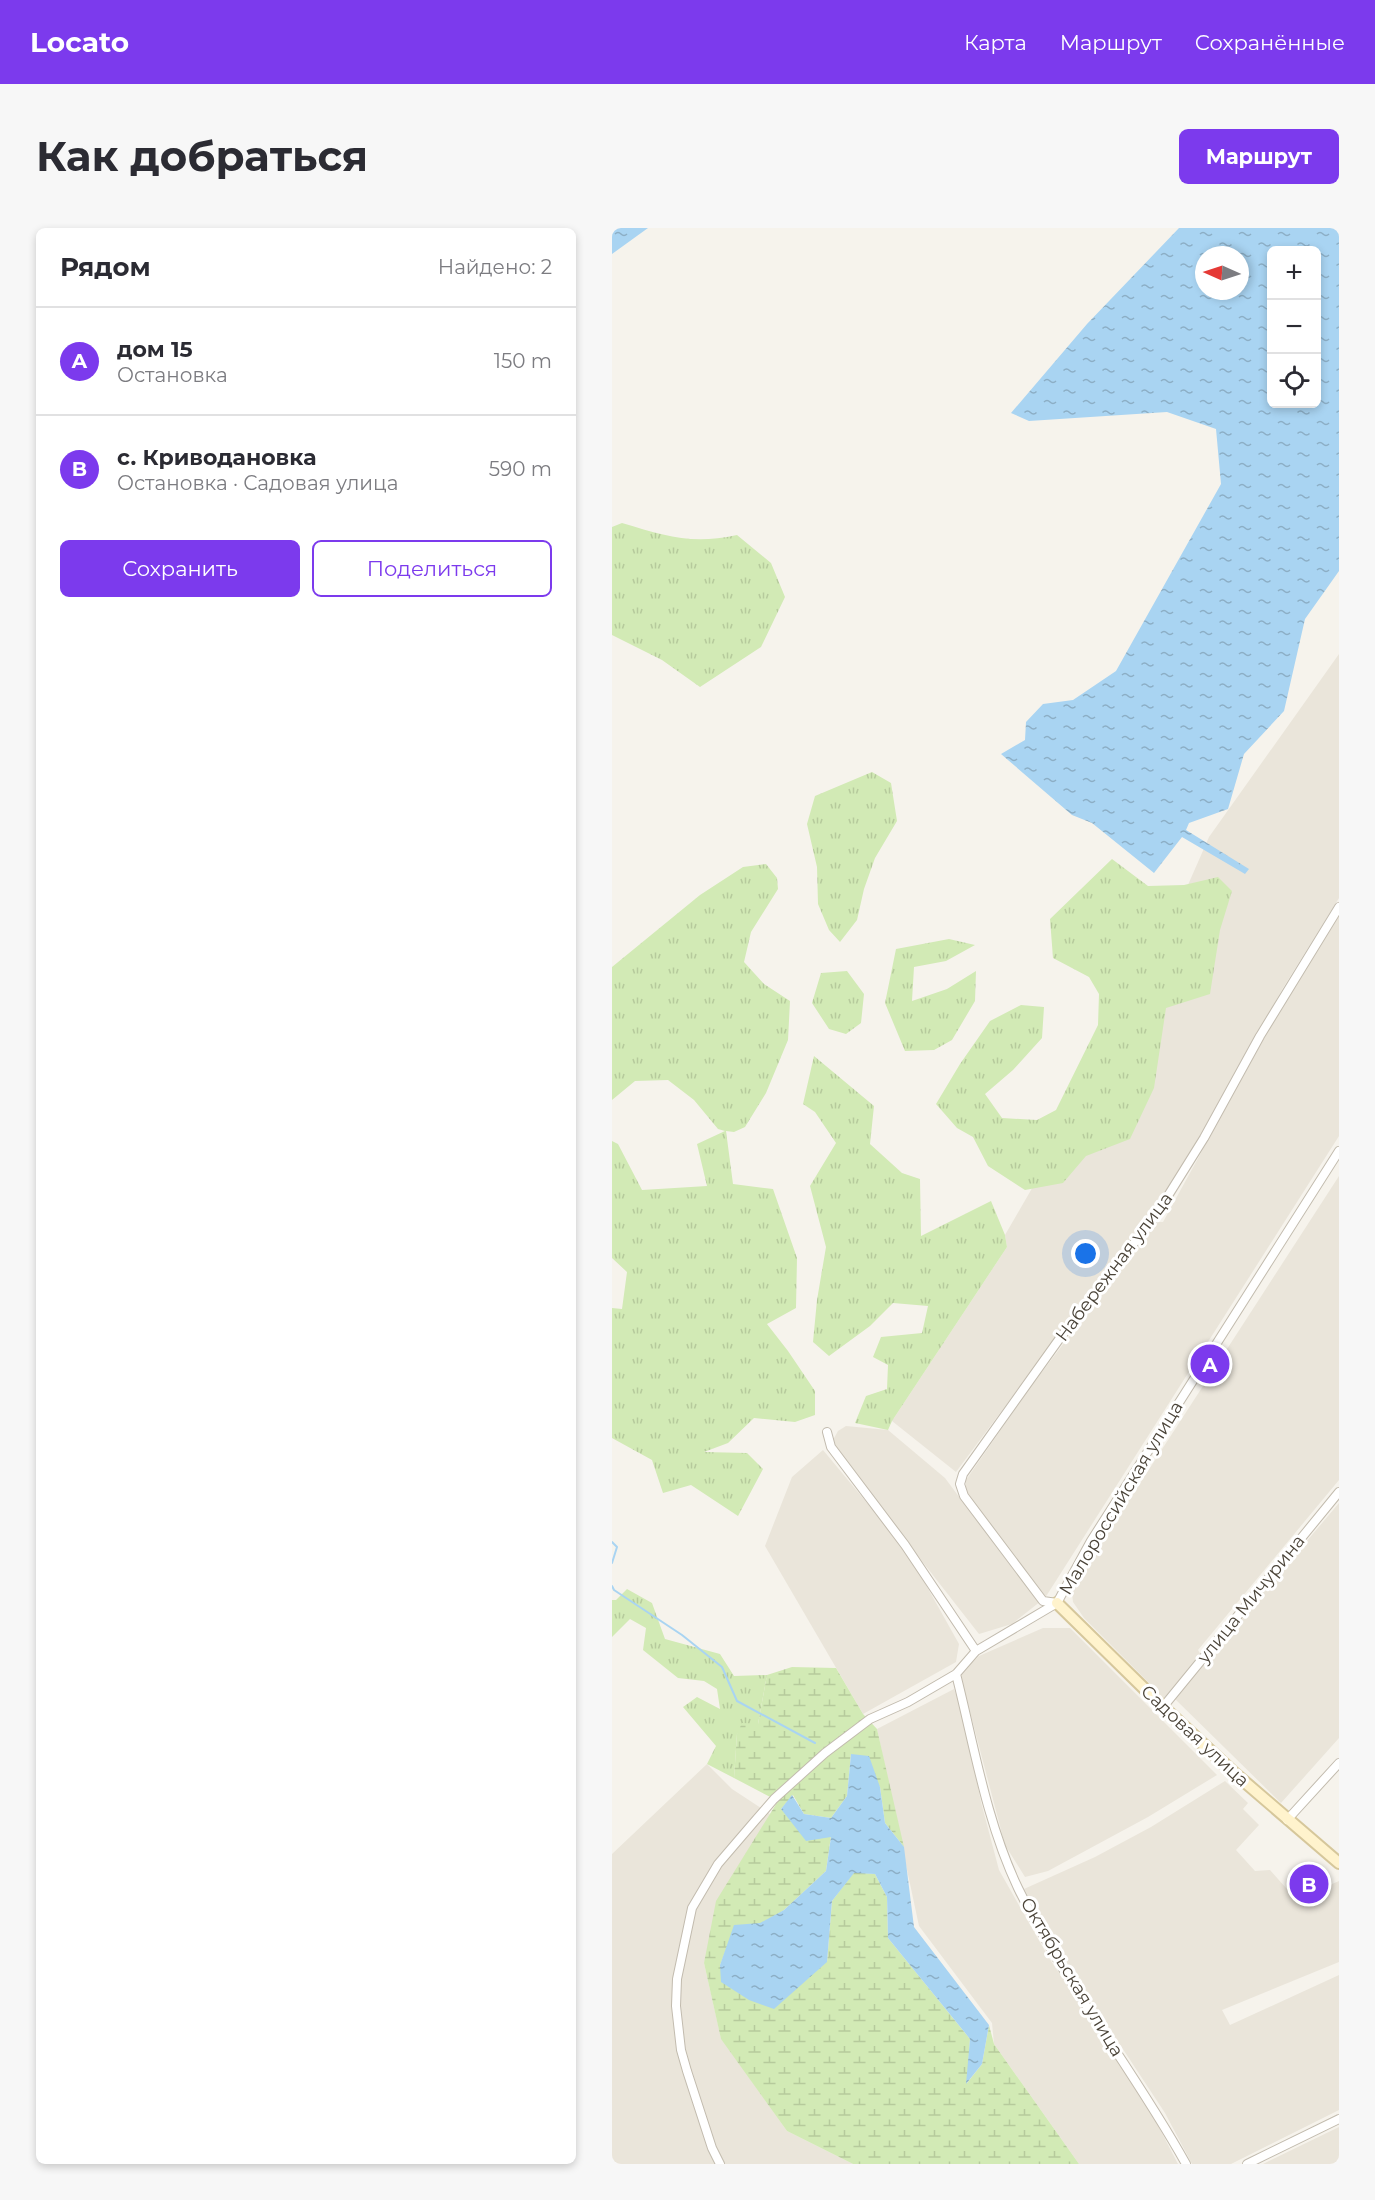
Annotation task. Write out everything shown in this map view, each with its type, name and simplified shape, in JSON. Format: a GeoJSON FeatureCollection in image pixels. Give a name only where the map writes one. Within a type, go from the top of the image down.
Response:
{"type":"FeatureCollection","features":[{"type":"Feature","properties":{"kind":"street","name":"Набережная улица"},"geometry":{"type":"LineString","coordinates":[[1057,1603],[1042,1601],[964,1496],[960,1484],[963,1474],[1060,1338],[1156,1215],[1204,1138],[1260,1036],[1339,907]]}},
{"type":"Feature","properties":{"kind":"street","name":"Малороссийская улица"},"geometry":{"type":"LineString","coordinates":[[1057,1603],[1091,1541],[1339,1151]]}},
{"type":"Feature","properties":{"kind":"street"},"geometry":{"type":"LineString","coordinates":[[827,1432],[831,1448],[905,1545],[976,1651]]}},
{"type":"Feature","properties":{"kind":"street","name":"улица Мичурина"},"geometry":{"type":"LineString","coordinates":[[1163,1707],[1339,1492]]}},
{"type":"Feature","properties":{"kind":"street"},"geometry":{"type":"LineString","coordinates":[[720,2164],[712,2148],[681,2050],[675,2006],[677,1979],[692,1908],[718,1864],[774,1799],[825,1753],[870,1719],[908,1702],[956,1674],[976,1651],[1057,1603]]}},
{"type":"Feature","properties":{"kind":"street","name":"Садовая улица"},"geometry":{"type":"LineString","coordinates":[[1057,1603],[1163,1707],[1287,1820],[1339,1863]]}},
{"type":"Feature","properties":{"kind":"street","name":"Октябрьская улица"},"geometry":{"type":"LineString","coordinates":[[956,1674],[1000,1846],[1019,1888],[1059,1962],[1161,2117],[1186,2164]]}},
{"type":"Feature","properties":{"kind":"street"},"geometry":{"type":"LineString","coordinates":[[1287,1820],[1339,1763]]}},
{"type":"Feature","properties":{"kind":"street"},"geometry":{"type":"LineString","coordinates":[[1247,2164],[1339,2120]]}},
{"type":"Feature","properties":{"kind":"shaded area"},"geometry":{"type":"Polygon","coordinates":[[[1339,654],[1339,898],[1283,988],[1201,1135],[1169,1187],[956,1472],[892,1421],[1007,1247],[1005,1235],[1127,1024],[1209,837],[1339,654]]]}},
{"type":"Feature","properties":{"kind":"shaded area"},"geometry":{"type":"Polygon","coordinates":[[[1339,915],[1339,1136],[1045,1598],[966,1493],[966,1480],[1029,1389],[1156,1222],[1163,1222],[1263,1040],[1339,915]]]}},
{"type":"Feature","properties":{"kind":"shaded area"},"geometry":{"type":"Polygon","coordinates":[[[1339,1176],[1339,1480],[1198,1650],[1201,1655],[1164,1698],[1084,1618],[1073,1602],[1072,1593],[1078,1579],[1339,1176]]]}},
{"type":"Feature","properties":{"kind":"shaded area"},"geometry":{"type":"Polygon","coordinates":[[[846,1426],[888,1430],[945,1478],[1013,1569],[1041,1601],[1012,1624],[979,1634],[835,1450],[833,1440],[838,1431],[846,1426]]]}},
{"type":"Feature","properties":{"kind":"shaded area"},"geometry":{"type":"Polygon","coordinates":[[[823,1450],[907,1551],[959,1644],[956,1662],[863,1714],[765,1546],[792,1477],[823,1450]]]}},
{"type":"Feature","properties":{"kind":"shaded area"},"geometry":{"type":"Polygon","coordinates":[[[1339,1503],[1339,1738],[1281,1803],[1174,1698],[1339,1503]]]}},
{"type":"Feature","properties":{"kind":"shaded area"},"geometry":{"type":"Polygon","coordinates":[[[1043,1628],[1070,1628],[1217,1775],[1148,1817],[1048,1871],[1025,1877],[1005,1845],[960,1674],[979,1656],[1043,1628]]]}},
{"type":"Feature","properties":{"kind":"shaded area"},"geometry":{"type":"Polygon","coordinates":[[[954,1689],[964,1716],[981,1802],[999,1870],[1049,1958],[1148,2106],[1178,2164],[1079,2164],[994,2044],[992,2023],[919,1926],[877,1729],[954,1689]]]}},
{"type":"Feature","properties":{"kind":"shaded area"},"geometry":{"type":"Polygon","coordinates":[[[707,1764],[732,1789],[773,1816],[704,1963],[721,2038],[787,2131],[853,2164],[612,2164],[612,1854],[707,1764]]]}},
{"type":"Feature","properties":{"kind":"shaded area"},"geometry":{"type":"Polygon","coordinates":[[[1225,1781],[1248,1803],[1243,1809],[1259,1825],[1236,1850],[1255,1871],[1270,1870],[1294,1897],[1314,1884],[1318,1890],[1339,1881],[1339,1962],[1222,2010],[1230,2025],[1339,1975],[1339,2110],[1231,2164],[1192,2164],[1165,2113],[1063,1958],[1024,1889],[1095,1857],[1151,1827],[1225,1781]]]}},
{"type":"Feature","properties":{"kind":"shaded area"},"geometry":{"type":"Polygon","coordinates":[[[1339,2127],[1339,2164],[1263,2164],[1339,2127]]]}},
{"type":"Feature","properties":{"kind":"green space"},"geometry":{"type":"Polygon","coordinates":[[[622,523],[679,538],[706,539],[737,535],[771,563],[785,597],[761,647],[700,687],[662,660],[612,635],[612,527],[622,523]]]}},
{"type":"Feature","properties":{"kind":"green space"},"geometry":{"type":"Polygon","coordinates":[[[872,772],[891,783],[897,821],[875,858],[864,889],[857,920],[840,942],[829,930],[818,904],[817,867],[807,824],[815,796],[872,772]]]}},
{"type":"Feature","properties":{"kind":"green space"},"geometry":{"type":"Polygon","coordinates":[[[1112,859],[1148,886],[1184,885],[1218,877],[1232,891],[1220,930],[1210,994],[1166,1008],[1154,1088],[1130,1139],[1086,1156],[1063,1183],[1025,1190],[988,1166],[973,1137],[957,1128],[936,1104],[990,1021],[1021,1005],[1044,1007],[1042,1038],[1013,1070],[985,1094],[1002,1118],[1037,1120],[1056,1110],[1098,1025],[1099,994],[1089,977],[1053,958],[1050,919],[1112,859]]]}},
{"type":"Feature","properties":{"kind":"green space"},"geometry":{"type":"Polygon","coordinates":[[[766,864],[777,878],[778,889],[751,932],[744,962],[764,984],[790,1001],[788,1040],[766,1093],[745,1127],[734,1132],[726,1131],[733,1184],[773,1189],[797,1258],[796,1308],[767,1324],[815,1391],[815,1415],[795,1422],[754,1418],[728,1443],[704,1452],[747,1453],[763,1469],[738,1516],[691,1485],[663,1493],[652,1460],[612,1438],[612,1308],[622,1309],[627,1272],[612,1258],[612,1141],[618,1144],[642,1190],[707,1186],[697,1144],[725,1131],[718,1129],[694,1100],[668,1080],[635,1081],[612,1100],[612,967],[700,895],[743,867],[766,864]]]}},
{"type":"Feature","properties":{"kind":"green space"},"geometry":{"type":"Polygon","coordinates":[[[949,939],[975,945],[946,961],[914,967],[912,1001],[947,989],[976,971],[975,1001],[952,1040],[934,1050],[905,1051],[885,1003],[896,949],[949,939]]]}},
{"type":"Feature","properties":{"kind":"green space"},"geometry":{"type":"Polygon","coordinates":[[[847,971],[864,994],[861,1023],[846,1034],[829,1029],[812,1003],[821,973],[847,971]]]}},
{"type":"Feature","properties":{"kind":"green space"},"geometry":{"type":"Polygon","coordinates":[[[814,1056],[874,1106],[870,1144],[902,1173],[920,1179],[921,1236],[991,1201],[1005,1235],[1007,1247],[888,1430],[855,1423],[866,1396],[887,1389],[888,1365],[873,1357],[881,1337],[922,1333],[928,1306],[893,1303],[870,1326],[829,1356],[813,1342],[826,1247],[810,1186],[836,1143],[815,1112],[803,1104],[814,1056]]]}},
{"type":"Feature","properties":{"kind":"green space"},"geometry":{"type":"Polygon","coordinates":[[[627,1589],[652,1603],[665,1639],[720,1654],[734,1676],[767,1675],[758,1724],[737,1734],[734,1778],[707,1764],[716,1746],[683,1707],[697,1697],[720,1709],[717,1689],[704,1681],[678,1678],[643,1650],[646,1628],[630,1619],[612,1637],[612,1600],[616,1600],[627,1589]]]}},
{"type":"Feature","properties":{"kind":"green space"},"geometry":{"type":"Polygon","coordinates":[[[792,1667],[836,1668],[863,1714],[877,1729],[904,1847],[885,1823],[880,1787],[851,1754],[847,1796],[831,1818],[804,1814],[793,1795],[781,1809],[831,1836],[826,1871],[784,1910],[727,1947],[720,1965],[827,1962],[832,1901],[854,1872],[875,1874],[887,1897],[888,1938],[970,2039],[967,2083],[982,2064],[989,2025],[994,2044],[1079,2164],[853,2164],[787,2131],[721,2039],[704,1963],[716,1901],[778,1801],[734,1778],[737,1734],[742,1723],[758,1724],[767,1675],[792,1667]]]}},
{"type":"Feature","properties":{"kind":"water"},"geometry":{"type":"Polygon","coordinates":[[[612,228],[648,228],[612,254],[612,228]]]}},
{"type":"Feature","properties":{"kind":"water"},"geometry":{"type":"Polygon","coordinates":[[[1179,228],[1339,228],[1339,571],[1305,619],[1284,711],[1244,754],[1228,809],[1189,823],[1186,830],[1249,869],[1245,874],[1182,837],[1154,873],[1092,823],[1072,815],[1001,754],[1025,740],[1026,722],[1043,704],[1073,700],[1116,671],[1221,484],[1216,429],[1167,412],[1029,421],[1011,413],[1087,324],[1179,228]]]}},
{"type":"Feature","properties":{"kind":"water"},"geometry":{"type":"Polygon","coordinates":[[[851,1754],[869,1756],[880,1787],[885,1823],[904,1847],[914,1927],[989,2025],[982,2064],[966,2084],[970,2039],[888,1938],[887,1897],[875,1874],[854,1873],[832,1901],[827,1962],[774,2009],[749,2000],[721,1982],[720,1965],[734,1925],[760,1923],[784,1910],[826,1871],[831,1837],[806,1841],[781,1809],[792,1795],[804,1814],[831,1818],[847,1796],[851,1754]]]}},
{"type":"Feature","properties":{"kind":"waterway"},"geometry":{"type":"LineString","coordinates":[[612,1542],[617,1547],[612,1563]]}},
{"type":"Feature","properties":{"kind":"waterway"},"geometry":{"type":"LineString","coordinates":[[612,1586],[614,1590],[682,1635],[722,1667],[737,1701],[815,1743]]}},
{"type":"Feature","properties":{"kind":"place","name":"дом 15"},"geometry":{"type":"Point","coordinates":[1210,1364]}},
{"type":"Feature","properties":{"kind":"place","name":"с. Криводановка"},"geometry":{"type":"Point","coordinates":[1309,1884]}}]}
